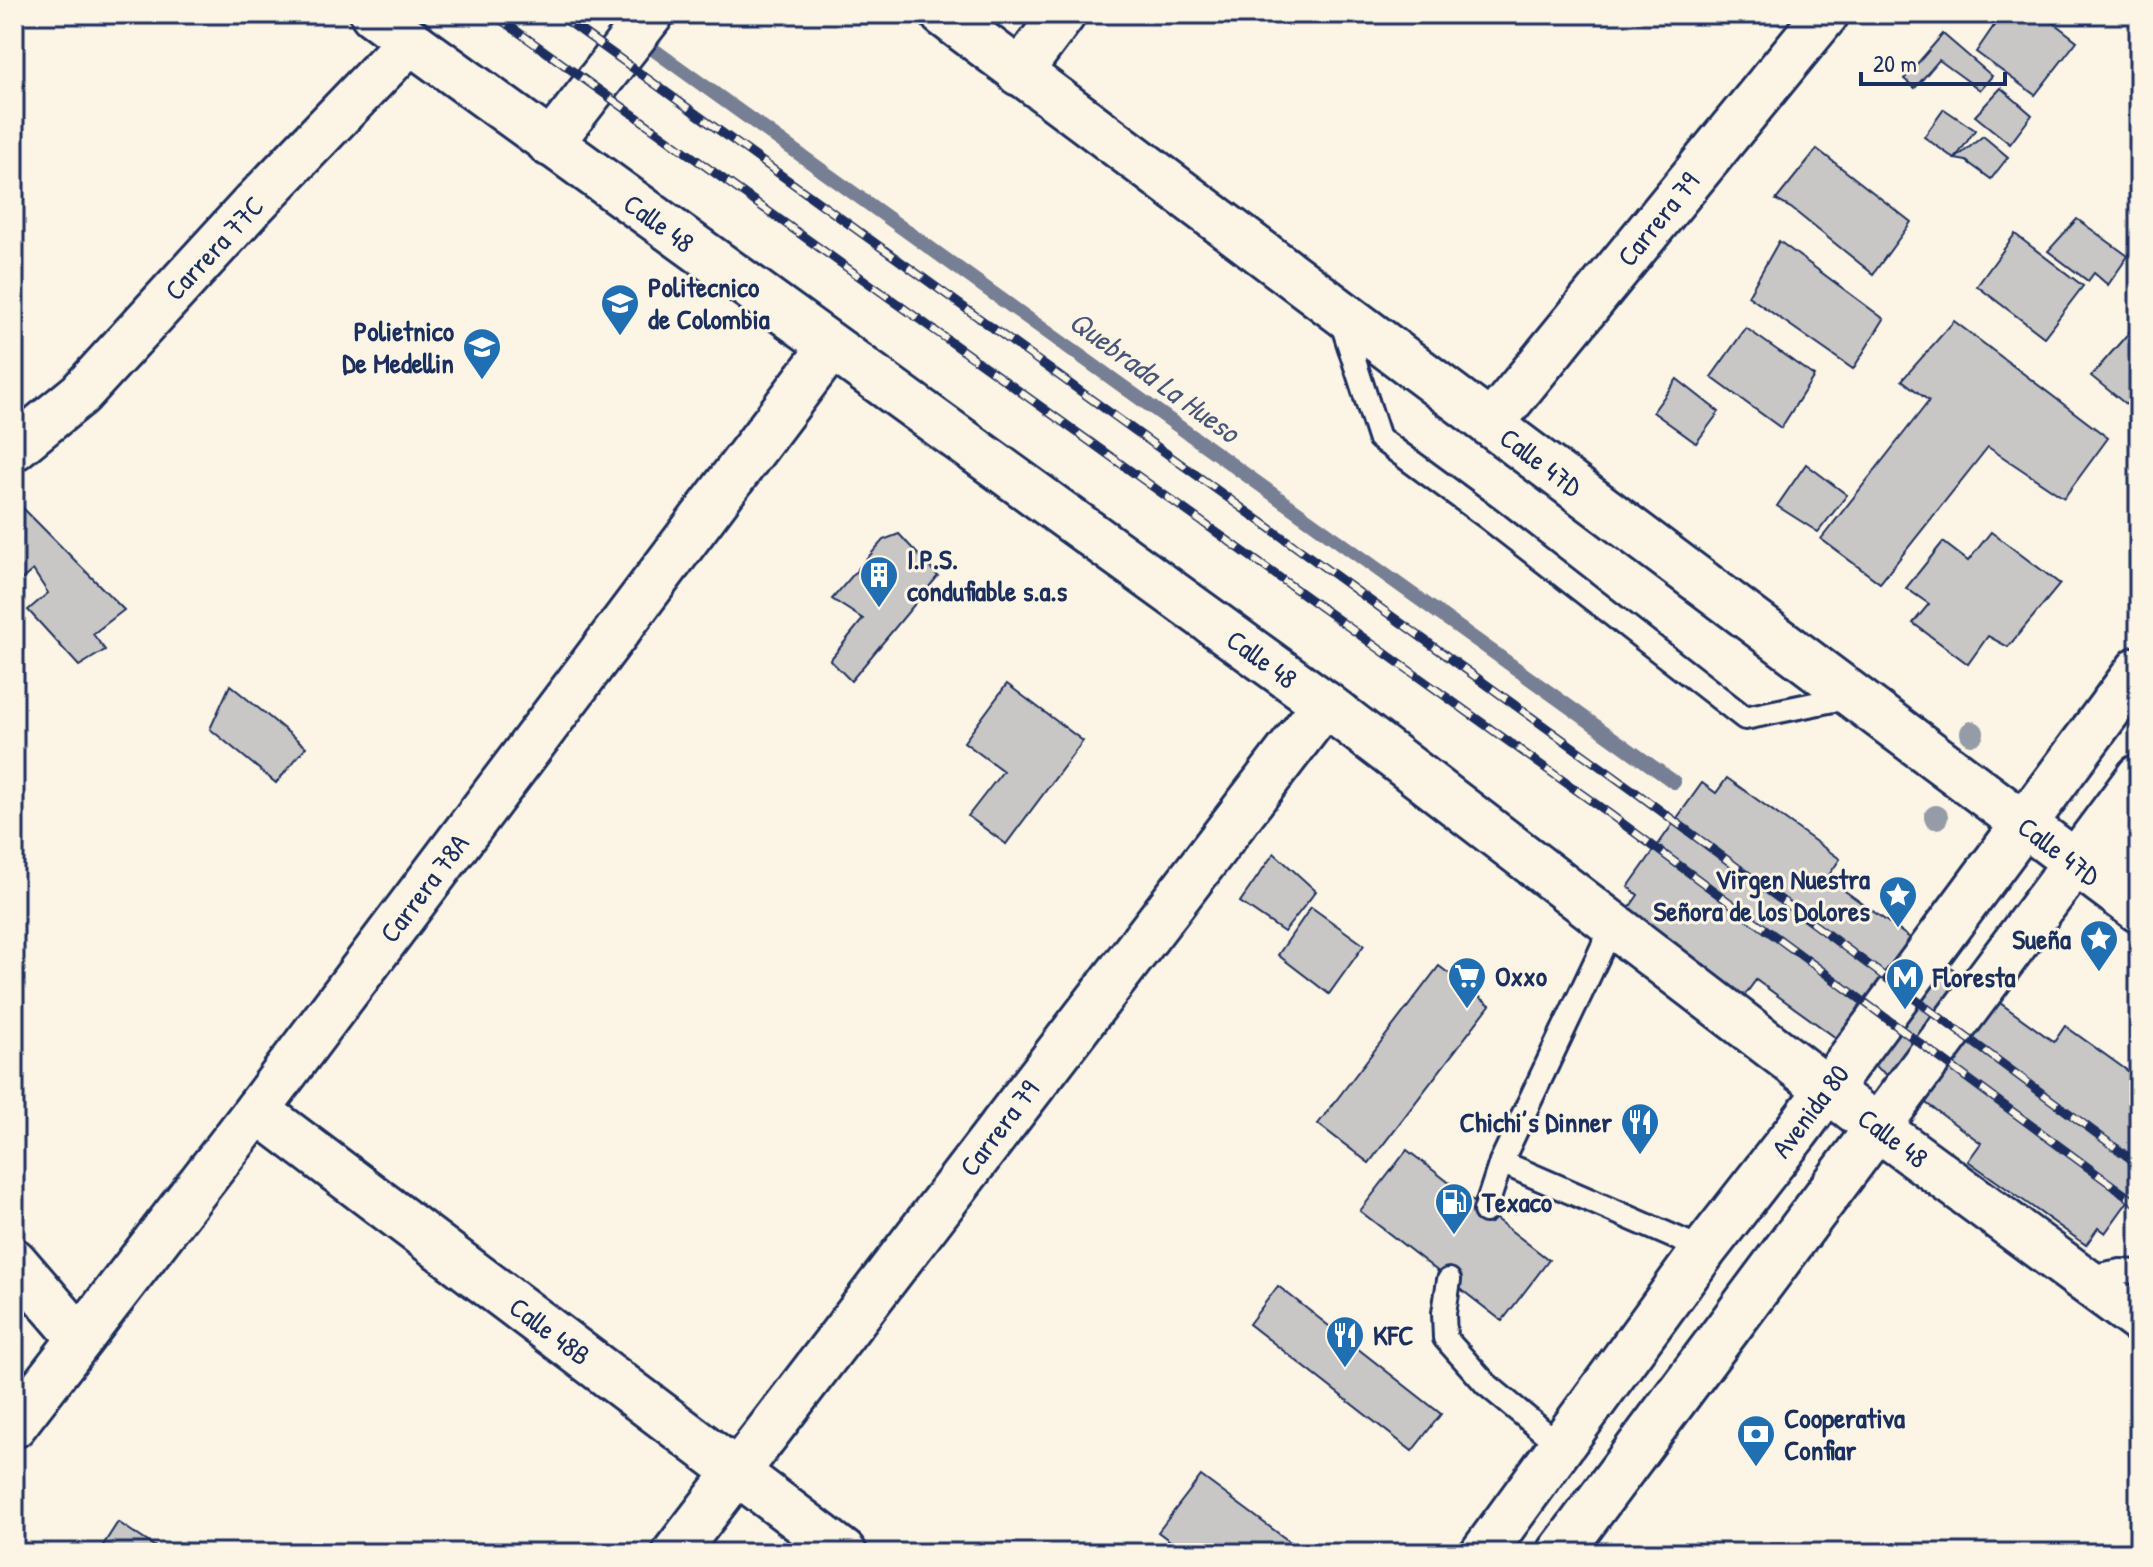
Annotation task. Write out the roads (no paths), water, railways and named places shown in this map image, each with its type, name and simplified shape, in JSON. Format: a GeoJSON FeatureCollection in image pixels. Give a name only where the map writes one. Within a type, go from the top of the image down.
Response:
{"type":"FeatureCollection","features":[{"type":"Feature","properties":{"kind":"main road","name":"Calle 48"},"geometry":{"type":"LineString","coordinates":[[373,14],[1325,704],[1878,1128],[2139,1320]]}},
{"type":"Feature","properties":{"kind":"main road"},"geometry":{"type":"LineString","coordinates":[[550,144],[651,14]]}},
{"type":"Feature","properties":{"kind":"main road","name":"Calle 47D"},"geometry":{"type":"LineString","coordinates":[[943,14],[2139,910]]}},
{"type":"Feature","properties":{"kind":"main road"},"geometry":{"type":"LineString","coordinates":[[1019,73],[1063,14]]}},
{"type":"Feature","properties":{"kind":"main road","name":"Carrera 79"},"geometry":{"type":"LineString","coordinates":[[1491,424],[1826,14]]}},
{"type":"Feature","properties":{"kind":"main road","name":"Carrera 77C"},"geometry":{"type":"LineString","coordinates":[[14,448],[80,394],[260,197],[410,41]]}},
{"type":"Feature","properties":{"kind":"main road","name":"Carrera 78A"},"geometry":{"type":"LineString","coordinates":[[14,1425],[257,1110],[831,347]]}},
{"type":"Feature","properties":{"kind":"main road","name":"Avenida 80"},"geometry":{"type":"LineString","coordinates":[[1483,1553],[1704,1250],[1828,1089],[2139,669]]}},
{"type":"Feature","properties":{"kind":"main road","name":"Carrera 79"},"geometry":{"type":"LineString","coordinates":[[675,1553],[1325,704]]}},
{"type":"Feature","properties":{"kind":"main road"},"geometry":{"type":"LineString","coordinates":[[1560,1553],[2139,777]]}},
{"type":"Feature","properties":{"kind":"main road"},"geometry":{"type":"LineString","coordinates":[[2108,819],[2116,857],[2139,893]]}},
{"type":"Feature","properties":{"kind":"main road","name":"Calle 48B"},"geometry":{"type":"LineString","coordinates":[[257,1110],[844,1553]]}},
{"type":"Feature","properties":{"kind":"main road"},"geometry":{"type":"LineString","coordinates":[[14,1261],[80,1338]]}},
{"type":"Feature","properties":{"kind":"lane"},"geometry":{"type":"LineString","coordinates":[[1338,311],[1379,438],[1488,518],[1745,718],[1854,696]]}},
{"type":"Feature","properties":{"kind":"lane"},"geometry":{"type":"LineString","coordinates":[[1485,1211],[1501,1162],[1603,946],[1609,922]]}},
{"type":"Feature","properties":{"kind":"lane"},"geometry":{"type":"LineString","coordinates":[[1501,1162],[1704,1250]]}},
{"type":"Feature","properties":{"kind":"lane"},"geometry":{"type":"LineString","coordinates":[[2081,1278],[2120,1271],[2139,1272]]}},
{"type":"Feature","properties":{"kind":"lane"},"geometry":{"type":"LineString","coordinates":[[1449,1280],[1444,1313],[1445,1338],[1486,1384],[1562,1447]]}},
{"type":"Feature","properties":{"kind":"waterway","name":"Quebrada La Hueso"},"geometry":{"type":"LineString","coordinates":[[604,14],[1674,782]]}},
{"type":"Feature","properties":{"kind":"railway"},"geometry":{"type":"LineString","coordinates":[[493,14],[1611,815],[2139,1205]]}},
{"type":"Feature","properties":{"kind":"railway"},"geometry":{"type":"LineString","coordinates":[[558,14],[1638,794],[2139,1165]]}},
{"type":"Feature","properties":{"kind":"place","name":"Politecnico de Colombia"},"geometry":{"type":"Point","coordinates":[620,337]}},
{"type":"Feature","properties":{"kind":"place","name":"Polietnico De Medellin"},"geometry":{"type":"Point","coordinates":[482,381]}},
{"type":"Feature","properties":{"kind":"place","name":"I.P.S. condufiable s.a.s"},"geometry":{"type":"Point","coordinates":[879,609]}},
{"type":"Feature","properties":{"kind":"place","name":"Virgen Nuestra Señora de los Dolores"},"geometry":{"type":"Point","coordinates":[1898,929]}},
{"type":"Feature","properties":{"kind":"place","name":"Sueña"},"geometry":{"type":"Point","coordinates":[2099,973]}},
{"type":"Feature","properties":{"kind":"place","name":"Oxxo"},"geometry":{"type":"Point","coordinates":[1467,1010]}},
{"type":"Feature","properties":{"kind":"place","name":"Floresta"},"geometry":{"type":"Point","coordinates":[1905,1011]}},
{"type":"Feature","properties":{"kind":"place","name":"Chichi’s Dinner"},"geometry":{"type":"Point","coordinates":[1640,1156]}},
{"type":"Feature","properties":{"kind":"place","name":"Texaco"},"geometry":{"type":"Point","coordinates":[1454,1236]}},
{"type":"Feature","properties":{"kind":"place","name":"KFC"},"geometry":{"type":"Point","coordinates":[1345,1369]}},
{"type":"Feature","properties":{"kind":"place","name":"Cooperativa Confiar"},"geometry":{"type":"Point","coordinates":[1756,1468]}}]}
